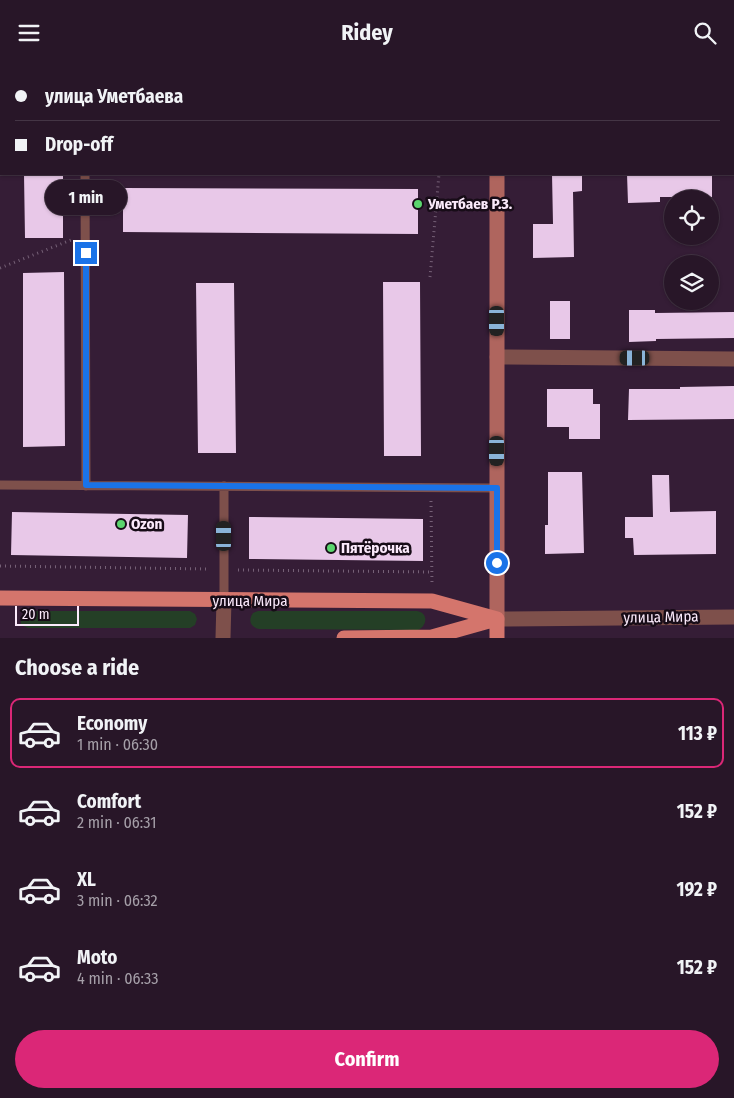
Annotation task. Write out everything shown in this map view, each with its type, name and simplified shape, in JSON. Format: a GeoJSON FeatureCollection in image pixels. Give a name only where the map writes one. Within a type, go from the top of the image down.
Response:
{"type":"FeatureCollection","features":[{"type":"Feature","properties":{"kind":"main road","name":"улица Мира"},"geometry":{"type":"LineString","coordinates":[[0,598],[432,601],[497,619]]}},
{"type":"Feature","properties":{"kind":"main road","name":"улица Мира"},"geometry":{"type":"LineString","coordinates":[[344,638],[432,637],[497,619]]}},
{"type":"Feature","properties":{"kind":"main road"},"geometry":{"type":"LineString","coordinates":[[497,619],[497,638]]}},
{"type":"Feature","properties":{"kind":"street"},"geometry":{"type":"LineString","coordinates":[[497,175],[497,619]]}},
{"type":"Feature","properties":{"kind":"street"},"geometry":{"type":"LineString","coordinates":[[497,357],[734,359]]}},
{"type":"Feature","properties":{"kind":"street"},"geometry":{"type":"LineString","coordinates":[[224,600],[224,638]]}},
{"type":"Feature","properties":{"kind":"street","name":"улица Мира"},"geometry":{"type":"LineString","coordinates":[[497,619],[734,617]]}},
{"type":"Feature","properties":{"kind":"lane"},"geometry":{"type":"LineString","coordinates":[[85,175],[86,485]]}},
{"type":"Feature","properties":{"kind":"lane"},"geometry":{"type":"LineString","coordinates":[[0,485],[497,488]]}},
{"type":"Feature","properties":{"kind":"lane"},"geometry":{"type":"LineString","coordinates":[[224,486],[224,600]]}},
{"type":"Feature","properties":{"kind":"path"},"geometry":{"type":"LineString","coordinates":[[430,277],[439,175]]}},
{"type":"Feature","properties":{"kind":"path"},"geometry":{"type":"LineString","coordinates":[[0,268],[86,234]]}},
{"type":"Feature","properties":{"kind":"path"},"geometry":{"type":"LineString","coordinates":[[431,488],[432,572]]}},
{"type":"Feature","properties":{"kind":"green space"},"geometry":{"type":"Polygon","coordinates":[[[28,611],[190,611],[195,614],[197,619],[195,625],[190,628],[28,628],[21,625],[21,620],[22,615],[28,611]]]}},
{"type":"Feature","properties":{"kind":"green space"},"geometry":{"type":"Polygon","coordinates":[[[258,611],[417,611],[421,612],[425,617],[425,623],[418,630],[259,629],[254,627],[250,621],[253,613],[258,611]]]}},
{"type":"Feature","properties":{"kind":"building"},"geometry":{"type":"Polygon","coordinates":[[[24,175],[63,175],[63,238],[25,238],[24,175]]]}},
{"type":"Feature","properties":{"kind":"building"},"geometry":{"type":"Polygon","coordinates":[[[552,175],[582,175],[582,191],[573,192],[574,257],[533,258],[533,224],[553,224],[552,175]]]}},
{"type":"Feature","properties":{"kind":"building"},"geometry":{"type":"Polygon","coordinates":[[[627,175],[712,175],[712,190],[664,190],[664,197],[660,197],[660,202],[628,203],[627,175]]]}},
{"type":"Feature","properties":{"kind":"building"},"geometry":{"type":"Polygon","coordinates":[[[123,188],[418,189],[418,234],[123,232],[123,188]]]}},
{"type":"Feature","properties":{"kind":"building"},"geometry":{"type":"Polygon","coordinates":[[[64,272],[65,446],[23,447],[23,273],[64,272]]]}},
{"type":"Feature","properties":{"kind":"building"},"geometry":{"type":"Polygon","coordinates":[[[383,282],[420,282],[421,456],[384,456],[383,282]]]}},
{"type":"Feature","properties":{"kind":"building"},"geometry":{"type":"Polygon","coordinates":[[[196,283],[234,283],[236,453],[198,453],[196,283]]]}},
{"type":"Feature","properties":{"kind":"building"},"geometry":{"type":"Polygon","coordinates":[[[550,301],[570,301],[570,339],[550,339],[550,301]]]}},
{"type":"Feature","properties":{"kind":"building"},"geometry":{"type":"Polygon","coordinates":[[[629,310],[655,310],[655,313],[734,312],[734,338],[656,339],[656,341],[629,342],[629,310]]]}},
{"type":"Feature","properties":{"kind":"building"},"geometry":{"type":"Polygon","coordinates":[[[734,386],[734,419],[628,420],[629,389],[734,386]]]}},
{"type":"Feature","properties":{"kind":"building"},"geometry":{"type":"Polygon","coordinates":[[[547,389],[593,389],[593,404],[600,404],[600,439],[569,439],[569,427],[547,427],[547,389]]]}},
{"type":"Feature","properties":{"kind":"building"},"geometry":{"type":"Polygon","coordinates":[[[548,472],[582,472],[584,553],[545,554],[545,525],[548,525],[548,472]]]}},
{"type":"Feature","properties":{"kind":"building"},"geometry":{"type":"Polygon","coordinates":[[[652,475],[669,475],[670,512],[716,511],[716,554],[634,555],[633,538],[625,538],[625,517],[653,517],[652,475]]]}},
{"type":"Feature","properties":{"kind":"building"},"geometry":{"type":"Polygon","coordinates":[[[12,512],[188,515],[187,558],[11,555],[12,512]]]}},
{"type":"Feature","properties":{"kind":"building"},"geometry":{"type":"Polygon","coordinates":[[[249,517],[423,519],[423,561],[249,559],[249,517]]]}},
{"type":"Feature","properties":{"kind":"place","name":"Уметбаев Р.З."},"geometry":{"type":"Point","coordinates":[418,204]}},
{"type":"Feature","properties":{"kind":"place","name":"Ozon"},"geometry":{"type":"Point","coordinates":[121,524]}},
{"type":"Feature","properties":{"kind":"place","name":"Пятёрочка"},"geometry":{"type":"Point","coordinates":[331,548]}},
{"type":"Feature","properties":{"kind":"route"},"geometry":{"type":"LineString","coordinates":[[86,253],[86,485],[497,488],[497,563]]}}]}
